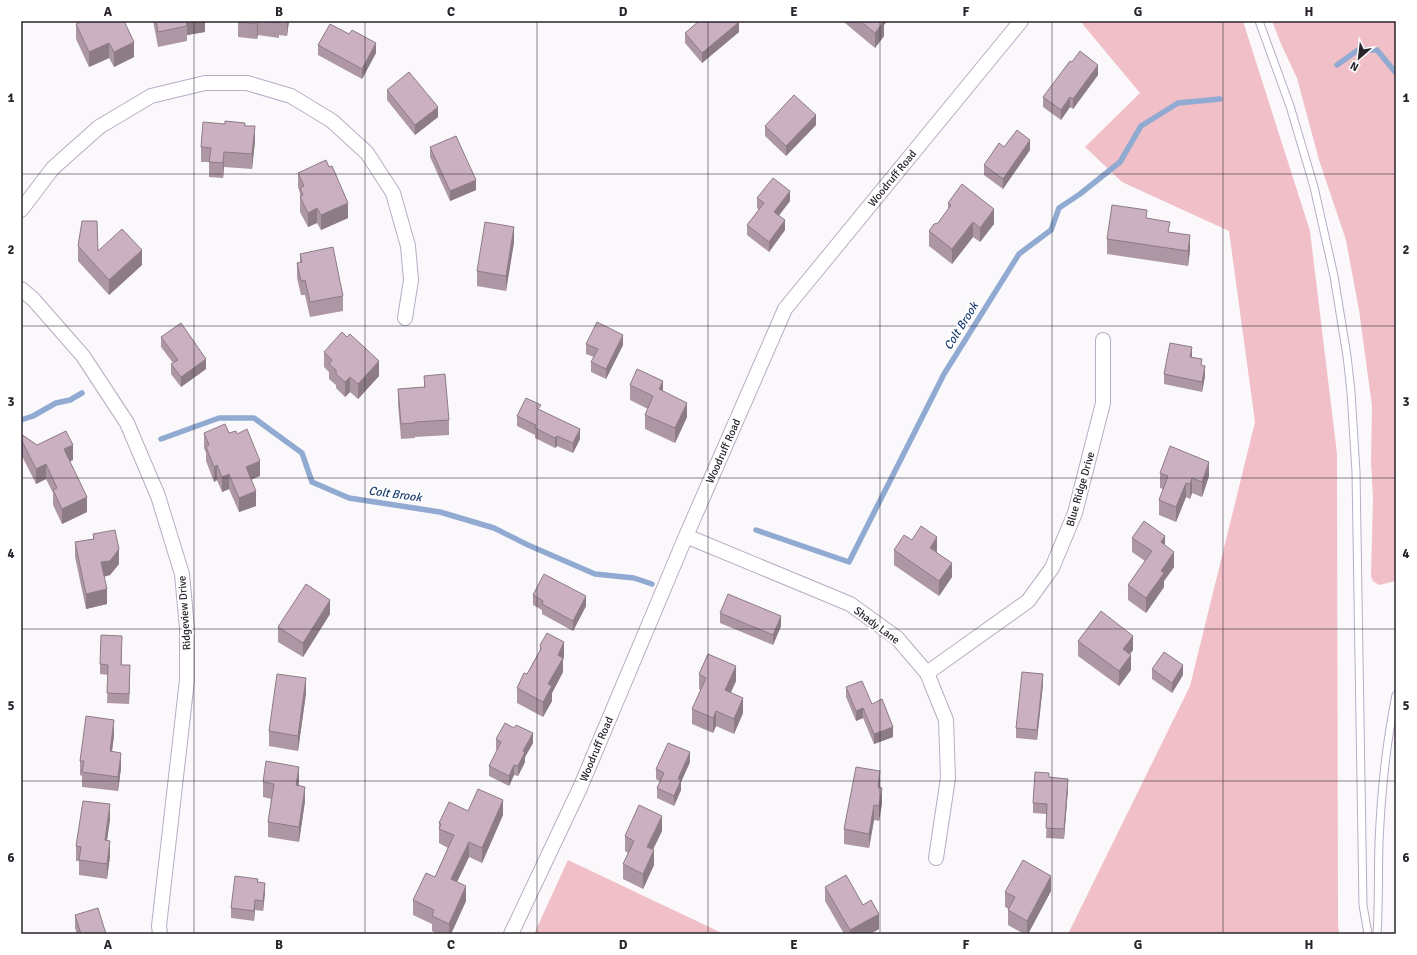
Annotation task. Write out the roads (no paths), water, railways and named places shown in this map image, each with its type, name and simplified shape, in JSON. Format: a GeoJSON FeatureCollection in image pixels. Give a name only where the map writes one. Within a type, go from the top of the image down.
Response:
{"type":"FeatureCollection","features":[{"type":"Feature","properties":{"kind":"street","name":"Woodruff Road"},"geometry":{"type":"LineString","coordinates":[[511,934],[580,788],[686,536],[785,309],[1021,21]]}},
{"type":"Feature","properties":{"kind":"street"},"geometry":{"type":"LineString","coordinates":[[21,210],[54,168],[99,127],[151,96],[205,83],[247,83],[291,96],[332,121],[367,153],[393,193],[408,246],[411,280],[405,318]]}},
{"type":"Feature","properties":{"kind":"street","name":"Ridgeview Drive"},"geometry":{"type":"LineString","coordinates":[[21,289],[33,299],[83,356],[127,423],[158,496],[182,574],[187,628],[187,680],[159,926],[160,934]]}},
{"type":"Feature","properties":{"kind":"street","name":"Blue Ridge Drive"},"geometry":{"type":"LineString","coordinates":[[927,673],[1028,601],[1052,568],[1075,513],[1103,403],[1103,340]]}},
{"type":"Feature","properties":{"kind":"street","name":"Shady Lane"},"geometry":{"type":"LineString","coordinates":[[686,536],[850,604],[897,638],[927,673],[946,720],[948,778],[936,858]]}},
{"type":"Feature","properties":{"kind":"lane"},"geometry":{"type":"LineString","coordinates":[[1258,21],[1290,106],[1314,187],[1334,276],[1347,356],[1356,472],[1363,905],[1368,934]]}},
{"type":"Feature","properties":{"kind":"lane"},"geometry":{"type":"LineString","coordinates":[[1376,934],[1382,784],[1396,695]]}},
{"type":"Feature","properties":{"kind":"waterway","name":"Colt Brook"},"geometry":{"type":"LineString","coordinates":[[1337,65],[1358,50],[1377,50],[1396,73]]}},
{"type":"Feature","properties":{"kind":"waterway","name":"Colt Brook"},"geometry":{"type":"LineString","coordinates":[[756,530],[849,562],[944,374],[1019,254],[1051,230],[1059,208],[1080,194],[1120,162],[1141,126],[1178,103],[1220,99]]}},
{"type":"Feature","properties":{"kind":"waterway","name":"Colt Brook"},"geometry":{"type":"LineString","coordinates":[[21,420],[33,416],[56,403],[70,400],[82,393]]}},
{"type":"Feature","properties":{"kind":"waterway","name":"Colt Brook"},"geometry":{"type":"LineString","coordinates":[[161,439],[219,418],[254,418],[302,453],[312,482],[349,498],[440,512],[494,528],[528,545],[595,574],[634,578],[652,584]]}}]}
